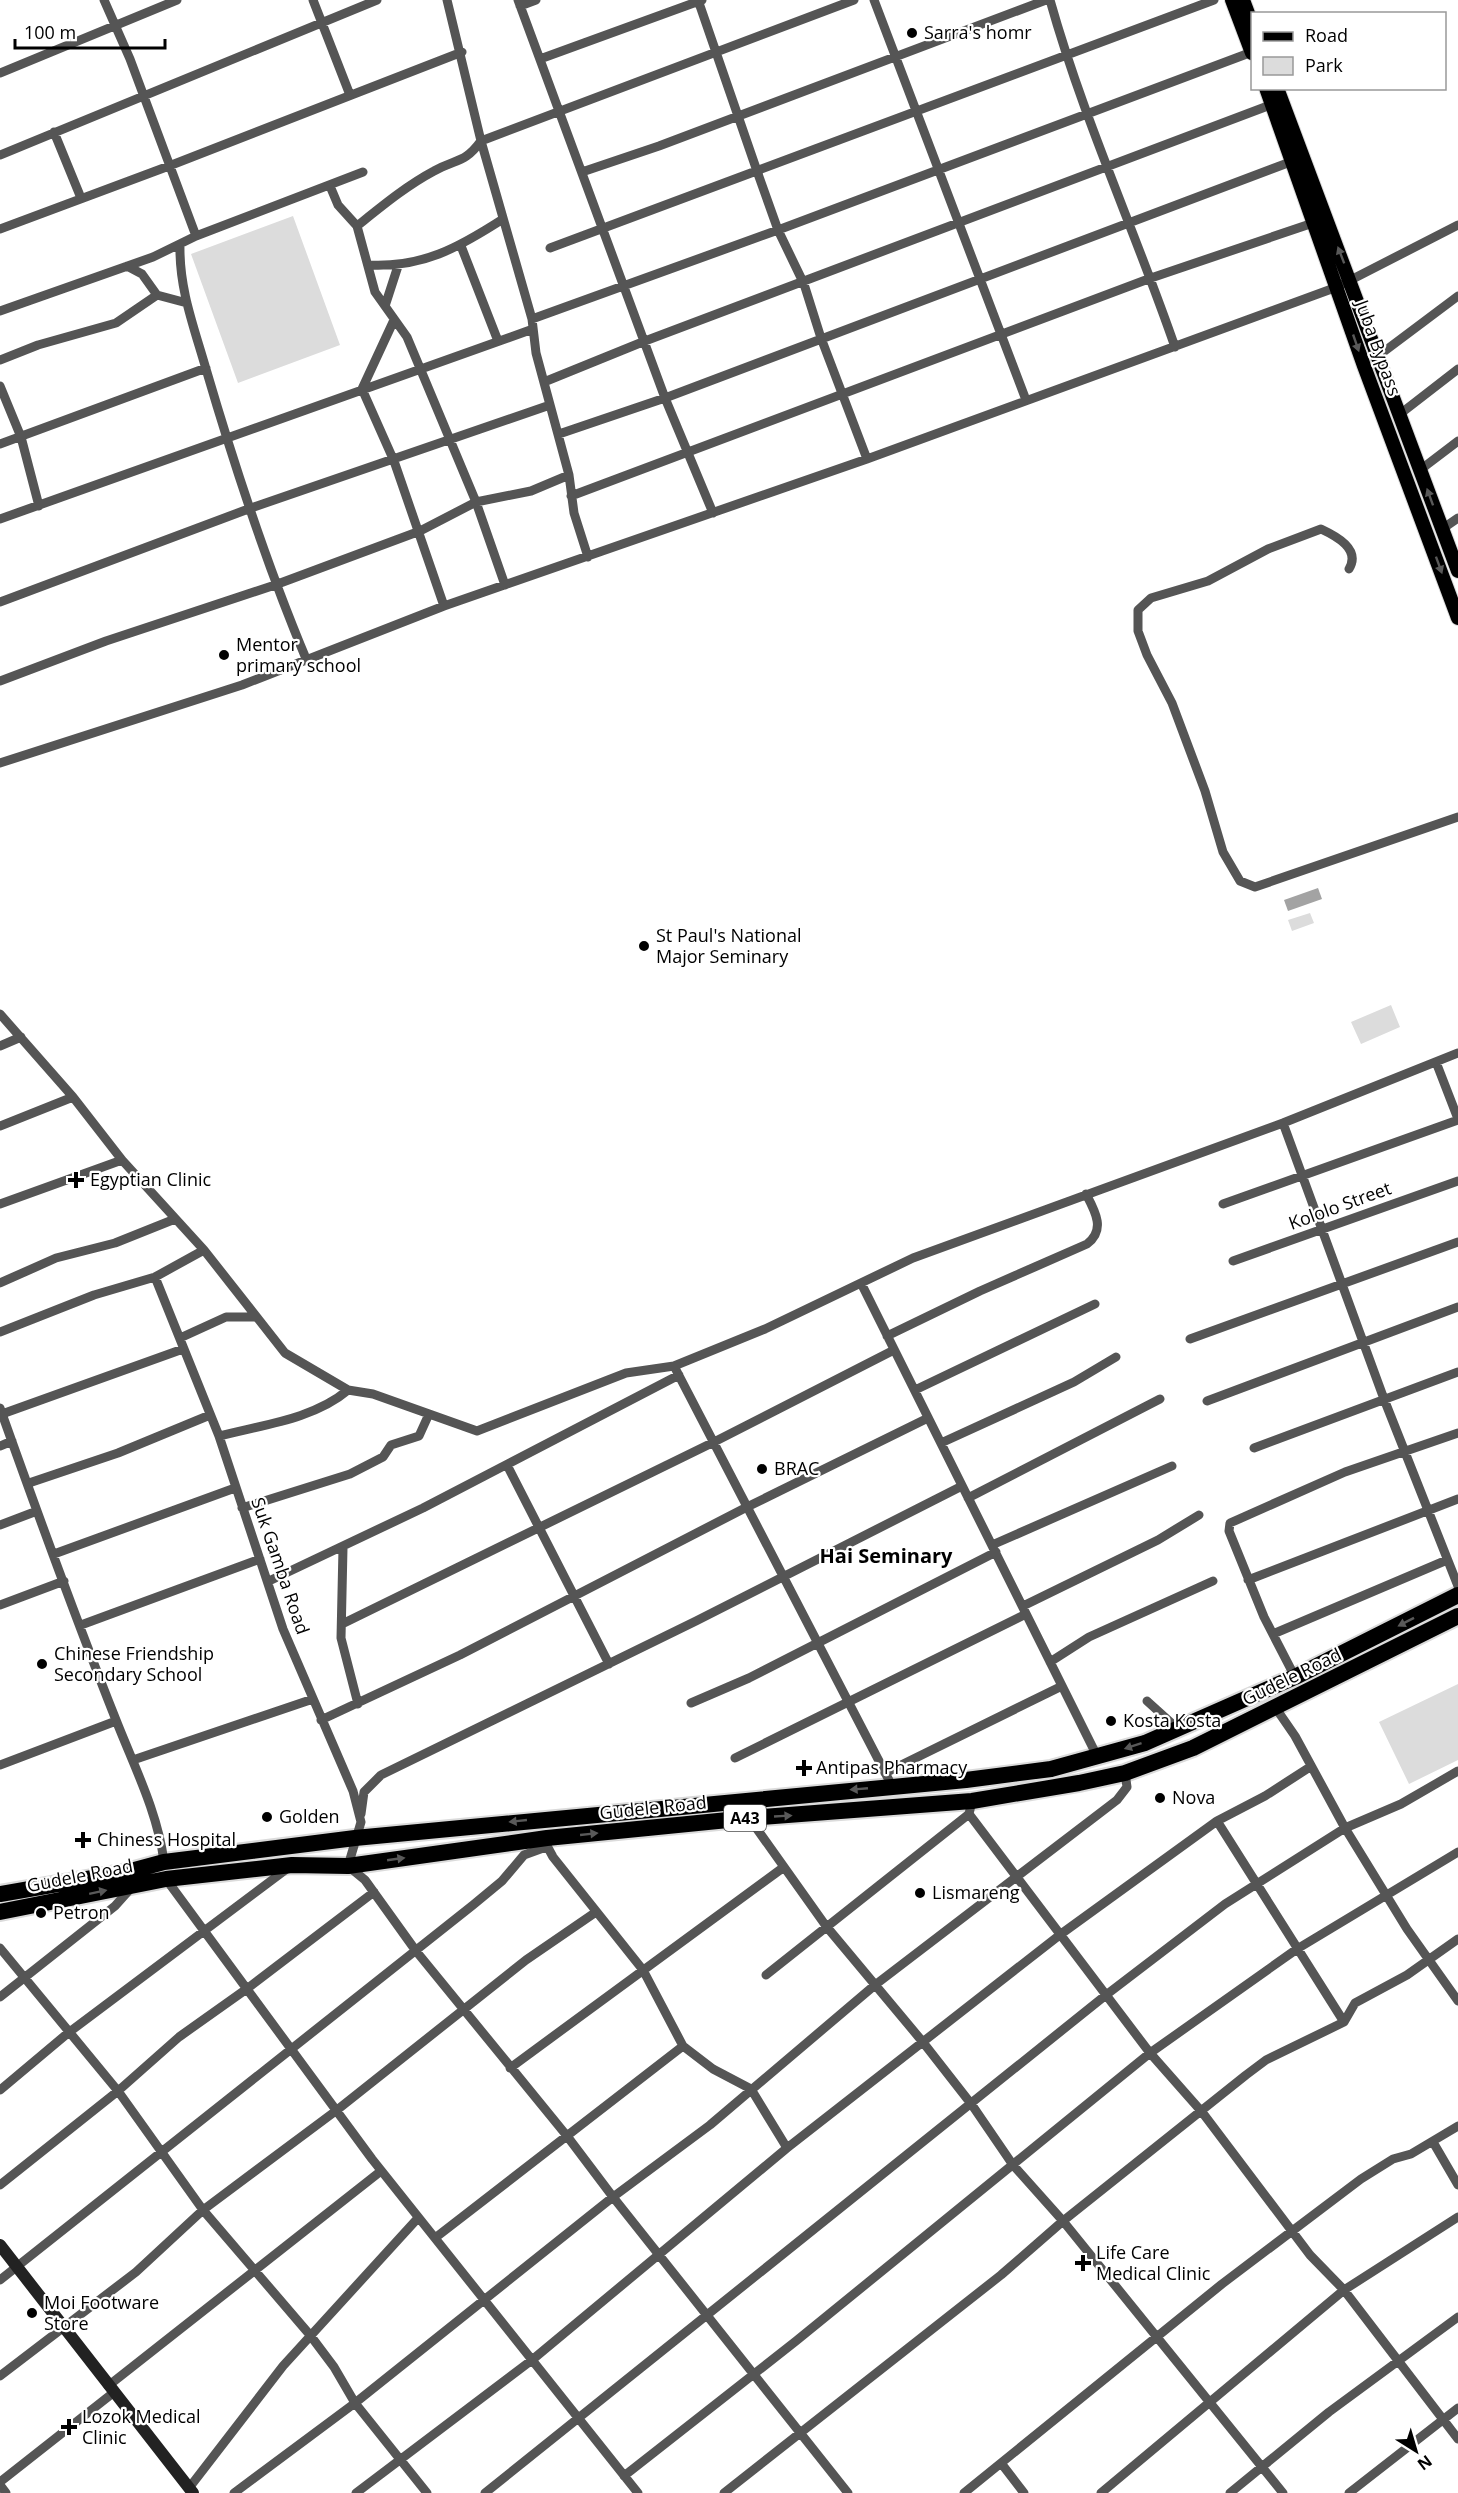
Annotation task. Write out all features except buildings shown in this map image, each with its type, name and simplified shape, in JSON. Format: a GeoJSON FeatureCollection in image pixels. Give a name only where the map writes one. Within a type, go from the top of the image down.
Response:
{"type":"FeatureCollection","features":[{"type":"Feature","properties":{"kind":"highway","name":"Gudele Road"},"geometry":{"type":"LineString","coordinates":[[0,1894],[127,1872],[164,1862],[358,1830],[739,1800],[889,1780],[1006,1776],[1098,1758],[1178,1729],[1251,1697],[1458,1595]]}},
{"type":"Feature","properties":{"kind":"highway","name":"Gudele Road"},"geometry":{"type":"LineString","coordinates":[[0,1912],[133,1885],[292,1865],[348,1866],[748,1818],[970,1807],[1125,1773],[1193,1748],[1458,1616]]}},
{"type":"Feature","properties":{"kind":"highway"},"geometry":{"type":"LineString","coordinates":[[1251,1697],[1257,1715]]}},
{"type":"Feature","properties":{"kind":"main road"},"geometry":{"type":"LineString","coordinates":[[1232,0],[1251,50]]}},
{"type":"Feature","properties":{"kind":"main road"},"geometry":{"type":"LineString","coordinates":[[1243,0],[1251,21]]}},
{"type":"Feature","properties":{"kind":"main road","name":"Juba Bypass"},"geometry":{"type":"LineString","coordinates":[[1267,90],[1458,618]]}},
{"type":"Feature","properties":{"kind":"main road","name":"Juba Bypass"},"geometry":{"type":"LineString","coordinates":[[1278,90],[1458,571]]}},
{"type":"Feature","properties":{"kind":"main road"},"geometry":{"type":"LineString","coordinates":[[0,2245],[189,2491]]}},
{"type":"Feature","properties":{"kind":"street"},"geometry":{"type":"LineString","coordinates":[[104,0],[196,236]]}},
{"type":"Feature","properties":{"kind":"street"},"geometry":{"type":"LineString","coordinates":[[0,73],[177,0]]}},
{"type":"Feature","properties":{"kind":"street"},"geometry":{"type":"LineString","coordinates":[[313,0],[350,95]]}},
{"type":"Feature","properties":{"kind":"street"},"geometry":{"type":"LineString","coordinates":[[0,155],[377,0]]}},
{"type":"Feature","properties":{"kind":"street"},"geometry":{"type":"LineString","coordinates":[[447,0],[462,52],[480,141],[532,318],[532,329],[544,382],[569,475],[574,513],[588,557]]}},
{"type":"Feature","properties":{"kind":"street"},"geometry":{"type":"LineString","coordinates":[[536,0],[519,3],[665,398],[713,513]]}},
{"type":"Feature","properties":{"kind":"street"},"geometry":{"type":"LineString","coordinates":[[540,59],[699,0],[715,54],[778,230],[804,284],[821,338],[867,459]]}},
{"type":"Feature","properties":{"kind":"street"},"geometry":{"type":"LineString","coordinates":[[357,226],[396,195],[435,170],[470,156],[480,141],[854,0]]}},
{"type":"Feature","properties":{"kind":"street"},"geometry":{"type":"LineString","coordinates":[[874,0],[1026,400]]}},
{"type":"Feature","properties":{"kind":"street"},"geometry":{"type":"LineString","coordinates":[[582,172],[621,160],[895,55],[1048,0],[1066,55],[1175,347]]}},
{"type":"Feature","properties":{"kind":"street"},"geometry":{"type":"LineString","coordinates":[[550,248],[917,113],[1214,0]]}},
{"type":"Feature","properties":{"kind":"street"},"geometry":{"type":"LineString","coordinates":[[0,229],[170,166],[462,52]]}},
{"type":"Feature","properties":{"kind":"street"},"geometry":{"type":"LineString","coordinates":[[532,318],[778,230],[1088,112],[1251,53]]}},
{"type":"Feature","properties":{"kind":"street"},"geometry":{"type":"LineString","coordinates":[[544,382],[1273,104]]}},
{"type":"Feature","properties":{"kind":"street"},"geometry":{"type":"LineString","coordinates":[[54,132],[81,198]]}},
{"type":"Feature","properties":{"kind":"street"},"geometry":{"type":"LineString","coordinates":[[559,434],[665,398],[1293,161]]}},
{"type":"Feature","properties":{"kind":"street"},"geometry":{"type":"LineString","coordinates":[[0,311],[68,289],[180,245],[196,236],[363,172]]}},
{"type":"Feature","properties":{"kind":"street"},"geometry":{"type":"LineString","coordinates":[[330,186],[338,205],[357,226],[375,292],[407,337],[448,440],[476,502],[505,585]]}},
{"type":"Feature","properties":{"kind":"street"},"geometry":{"type":"LineString","coordinates":[[368,265],[398,266],[461,246],[503,219]]}},
{"type":"Feature","properties":{"kind":"street"},"geometry":{"type":"LineString","coordinates":[[571,496],[1151,278],[1316,222]]}},
{"type":"Feature","properties":{"kind":"street"},"geometry":{"type":"LineString","coordinates":[[0,763],[178,707],[307,661],[444,606],[867,459],[1175,347],[1351,282],[1458,225]]}},
{"type":"Feature","properties":{"kind":"street"},"geometry":{"type":"LineString","coordinates":[[180,245],[180,274],[186,303],[226,438],[275,585],[307,661]]}},
{"type":"Feature","properties":{"kind":"street"},"geometry":{"type":"LineString","coordinates":[[461,246],[498,341]]}},
{"type":"Feature","properties":{"kind":"street"},"geometry":{"type":"LineString","coordinates":[[127,266],[142,274],[157,295],[186,303]]}},
{"type":"Feature","properties":{"kind":"street"},"geometry":{"type":"LineString","coordinates":[[385,306],[398,266]]}},
{"type":"Feature","properties":{"kind":"street"},"geometry":{"type":"LineString","coordinates":[[0,360],[38,345],[116,323],[157,295]]}},
{"type":"Feature","properties":{"kind":"street"},"geometry":{"type":"LineString","coordinates":[[1378,356],[1458,296]]}},
{"type":"Feature","properties":{"kind":"street"},"geometry":{"type":"LineString","coordinates":[[394,320],[363,389],[394,460],[444,606]]}},
{"type":"Feature","properties":{"kind":"street"},"geometry":{"type":"LineString","coordinates":[[0,519],[532,329]]}},
{"type":"Feature","properties":{"kind":"street"},"geometry":{"type":"LineString","coordinates":[[0,444],[206,368]]}},
{"type":"Feature","properties":{"kind":"street"},"geometry":{"type":"LineString","coordinates":[[1400,414],[1458,369]]}},
{"type":"Feature","properties":{"kind":"street"},"geometry":{"type":"LineString","coordinates":[[0,386],[21,437],[39,506]]}},
{"type":"Feature","properties":{"kind":"street"},"geometry":{"type":"LineString","coordinates":[[0,602],[251,508],[489,428],[550,405]]}},
{"type":"Feature","properties":{"kind":"street"},"geometry":{"type":"LineString","coordinates":[[1420,470],[1458,441]]}},
{"type":"Feature","properties":{"kind":"street"},"geometry":{"type":"LineString","coordinates":[[0,681],[106,641],[275,585],[420,531],[476,502],[531,491],[569,475]]}},
{"type":"Feature","properties":{"kind":"street"},"geometry":{"type":"LineString","coordinates":[[1442,529],[1458,518]]}},
{"type":"Feature","properties":{"kind":"street"},"geometry":{"type":"LineString","coordinates":[[1349,569],[1352,556],[1347,545],[1342,539],[1320,530],[1268,549],[1208,580],[1151,598],[1137,610],[1138,631],[1153,668],[1172,703],[1205,791],[1223,852],[1240,881],[1255,887],[1458,817]]}},
{"type":"Feature","properties":{"kind":"street"},"geometry":{"type":"LineString","coordinates":[[0,1014],[73,1097],[122,1160],[204,1250],[256,1317],[294,1360],[348,1390],[374,1394],[477,1431],[626,1373],[674,1366],[765,1329],[914,1258],[998,1230],[1086,1194],[1283,1123],[1458,1053]]}},
{"type":"Feature","properties":{"kind":"street"},"geometry":{"type":"LineString","coordinates":[[0,1046],[21,1037]]}},
{"type":"Feature","properties":{"kind":"street"},"geometry":{"type":"LineString","coordinates":[[1223,1204],[1304,1177],[1458,1120],[1436,1062]]}},
{"type":"Feature","properties":{"kind":"street"},"geometry":{"type":"LineString","coordinates":[[0,1126],[73,1097]]}},
{"type":"Feature","properties":{"kind":"street"},"geometry":{"type":"LineString","coordinates":[[1283,1123],[1324,1229],[1384,1399],[1458,1586]]}},
{"type":"Feature","properties":{"kind":"street"},"geometry":{"type":"LineString","coordinates":[[0,1204],[122,1160]]}},
{"type":"Feature","properties":{"kind":"street","name":"Kololo Street"},"geometry":{"type":"LineString","coordinates":[[1233,1261],[1458,1181]]}},
{"type":"Feature","properties":{"kind":"street"},"geometry":{"type":"LineString","coordinates":[[887,1336],[980,1291],[1087,1244],[1094,1239],[1098,1228],[1095,1210],[1086,1194]]}},
{"type":"Feature","properties":{"kind":"street"},"geometry":{"type":"LineString","coordinates":[[0,1283],[56,1258],[114,1243],[175,1219]]}},
{"type":"Feature","properties":{"kind":"street"},"geometry":{"type":"LineString","coordinates":[[1190,1339],[1458,1242]]}},
{"type":"Feature","properties":{"kind":"street"},"geometry":{"type":"LineString","coordinates":[[0,1332],[94,1295],[155,1277],[204,1250]]}},
{"type":"Feature","properties":{"kind":"street","name":"Suk Gamba Road"},"geometry":{"type":"LineString","coordinates":[[155,1277],[219,1436],[235,1488],[269,1581],[283,1629],[353,1791],[358,1830],[348,1866]]}},
{"type":"Feature","properties":{"kind":"street"},"geometry":{"type":"LineString","coordinates":[[861,1283],[1098,1758]]}},
{"type":"Feature","properties":{"kind":"street"},"geometry":{"type":"LineString","coordinates":[[915,1390],[1095,1304]]}},
{"type":"Feature","properties":{"kind":"street"},"geometry":{"type":"LineString","coordinates":[[1207,1401],[1458,1307]]}},
{"type":"Feature","properties":{"kind":"street"},"geometry":{"type":"LineString","coordinates":[[180,1338],[226,1317],[256,1317]]}},
{"type":"Feature","properties":{"kind":"street"},"geometry":{"type":"LineString","coordinates":[[164,1862],[162,1844],[134,1760],[116,1721],[1,1411],[183,1349]]}},
{"type":"Feature","properties":{"kind":"street"},"geometry":{"type":"LineString","coordinates":[[342,1624],[714,1442],[894,1350]]}},
{"type":"Feature","properties":{"kind":"street"},"geometry":{"type":"LineString","coordinates":[[941,1443],[1074,1382],[1116,1357]]}},
{"type":"Feature","properties":{"kind":"street"},"geometry":{"type":"LineString","coordinates":[[674,1366],[889,1780],[1062,1686]]}},
{"type":"Feature","properties":{"kind":"street"},"geometry":{"type":"LineString","coordinates":[[1254,1448],[1458,1372]]}},
{"type":"Feature","properties":{"kind":"street"},"geometry":{"type":"LineString","coordinates":[[269,1581],[342,1548],[679,1375]]}},
{"type":"Feature","properties":{"kind":"street"},"geometry":{"type":"LineString","coordinates":[[219,1436],[332,1404],[348,1390]]}},
{"type":"Feature","properties":{"kind":"street"},"geometry":{"type":"LineString","coordinates":[[968,1498],[1160,1399]]}},
{"type":"Feature","properties":{"kind":"street"},"geometry":{"type":"LineString","coordinates":[[242,1508],[350,1474],[383,1457],[392,1445],[419,1436],[429,1414]]}},
{"type":"Feature","properties":{"kind":"street"},"geometry":{"type":"LineString","coordinates":[[29,1483],[118,1453],[210,1415]]}},
{"type":"Feature","properties":{"kind":"street"},"geometry":{"type":"LineString","coordinates":[[321,1720],[573,1598],[747,1507],[928,1418]]}},
{"type":"Feature","properties":{"kind":"street"},"geometry":{"type":"LineString","coordinates":[[1295,1677],[1248,1580],[1229,1531],[1232,1521],[1345,1472],[1458,1433]]}},
{"type":"Feature","properties":{"kind":"street"},"geometry":{"type":"LineString","coordinates":[[0,1446],[12,1441]]}},
{"type":"Feature","properties":{"kind":"street"},"geometry":{"type":"LineString","coordinates":[[507,1465],[573,1598],[609,1664]]}},
{"type":"Feature","properties":{"kind":"street"},"geometry":{"type":"LineString","coordinates":[[691,1703],[818,1643],[994,1549],[1172,1467]]}},
{"type":"Feature","properties":{"kind":"street"},"geometry":{"type":"LineString","coordinates":[[358,1830],[364,1792],[381,1775],[784,1577],[962,1486]]}},
{"type":"Feature","properties":{"kind":"street"},"geometry":{"type":"LineString","coordinates":[[54,1554],[235,1488]]}},
{"type":"Feature","properties":{"kind":"street"},"geometry":{"type":"LineString","coordinates":[[1248,1580],[1458,1499]]}},
{"type":"Feature","properties":{"kind":"street"},"geometry":{"type":"LineString","coordinates":[[0,1525],[37,1511]]}},
{"type":"Feature","properties":{"kind":"street"},"geometry":{"type":"LineString","coordinates":[[735,1758],[849,1702],[1158,1540],[1199,1515]]}},
{"type":"Feature","properties":{"kind":"street"},"geometry":{"type":"LineString","coordinates":[[342,1548],[341,1638],[358,1704]]}},
{"type":"Feature","properties":{"kind":"street"},"geometry":{"type":"LineString","coordinates":[[81,1625],[261,1559]]}},
{"type":"Feature","properties":{"kind":"street"},"geometry":{"type":"LineString","coordinates":[[1273,1634],[1447,1560]]}},
{"type":"Feature","properties":{"kind":"street"},"geometry":{"type":"LineString","coordinates":[[0,1605],[63,1581]]}},
{"type":"Feature","properties":{"kind":"street"},"geometry":{"type":"LineString","coordinates":[[1050,1662],[1089,1636],[1213,1581]]}},
{"type":"Feature","properties":{"kind":"street"},"geometry":{"type":"LineString","coordinates":[[134,1760],[312,1699]]}},
{"type":"Feature","properties":{"kind":"street"},"geometry":{"type":"LineString","coordinates":[[1147,1701],[1178,1729]]}},
{"type":"Feature","properties":{"kind":"street"},"geometry":{"type":"LineString","coordinates":[[1275,1707],[1295,1736],[1345,1828],[1389,1895],[1407,1929],[1430,1957],[1458,2001]]}},
{"type":"Feature","properties":{"kind":"street"},"geometry":{"type":"LineString","coordinates":[[0,1765],[116,1721]]}},
{"type":"Feature","properties":{"kind":"street"},"geometry":{"type":"LineString","coordinates":[[356,2493],[532,2360],[787,2148],[1061,1934],[1217,1821],[1265,1796],[1310,1767]]}},
{"type":"Feature","properties":{"kind":"street"},"geometry":{"type":"LineString","coordinates":[[485,2493],[706,2314],[972,2105],[1106,1995],[1225,1904],[1345,1828],[1401,1804],[1458,1771]]}},
{"type":"Feature","properties":{"kind":"street"},"geometry":{"type":"LineString","coordinates":[[234,2493],[355,2403],[613,2197],[710,2125],[874,1985],[1123,1795],[1127,1787],[1125,1773]]}},
{"type":"Feature","properties":{"kind":"street"},"geometry":{"type":"LineString","coordinates":[[739,1800],[748,1818],[826,1926],[922,2041],[972,2105],[1013,2165],[1063,2221],[1155,2338],[1210,2400],[1283,2493]]}},
{"type":"Feature","properties":{"kind":"street"},"geometry":{"type":"LineString","coordinates":[[766,1976],[970,1807],[1016,1877],[1149,2053],[1202,2112],[1310,2255],[1344,2290],[1458,2439]]}},
{"type":"Feature","properties":{"kind":"street"},"geometry":{"type":"LineString","coordinates":[[1217,1821],[1344,2022]]}},
{"type":"Feature","properties":{"kind":"street"},"geometry":{"type":"LineString","coordinates":[[0,2280],[289,2049],[416,1951],[502,1881],[524,1855],[546,1843],[596,1912],[643,1970],[683,2046],[713,2069],[751,2089],[787,2148]]}},
{"type":"Feature","properties":{"kind":"street"},"geometry":{"type":"LineString","coordinates":[[624,2476],[754,2375],[1149,2053],[1297,1948],[1458,1852]]}},
{"type":"Feature","properties":{"kind":"street"},"geometry":{"type":"LineString","coordinates":[[0,2090],[68,2033],[292,1865]]}},
{"type":"Feature","properties":{"kind":"street"},"geometry":{"type":"LineString","coordinates":[[348,1866],[361,1875],[416,1951],[567,2136],[659,2256],[849,2493]]}},
{"type":"Feature","properties":{"kind":"street"},"geometry":{"type":"LineString","coordinates":[[510,2068],[784,1867]]}},
{"type":"Feature","properties":{"kind":"street"},"geometry":{"type":"LineString","coordinates":[[166,1880],[381,2171],[638,2493]]}},
{"type":"Feature","properties":{"kind":"street"},"geometry":{"type":"LineString","coordinates":[[0,1997],[115,1906],[133,1885]]}},
{"type":"Feature","properties":{"kind":"street"},"geometry":{"type":"LineString","coordinates":[[0,2185],[118,2091],[179,2037],[248,1988],[374,1892]]}},
{"type":"Feature","properties":{"kind":"street"},"geometry":{"type":"LineString","coordinates":[[0,2376],[136,2272],[202,2210],[337,2110],[526,1960],[596,1912]]}},
{"type":"Feature","properties":{"kind":"street"},"geometry":{"type":"LineString","coordinates":[[724,2493],[1001,2275],[1063,2221],[1266,2060],[1344,2022],[1356,2002],[1407,1975],[1458,1939]]}},
{"type":"Feature","properties":{"kind":"street"},"geometry":{"type":"LineString","coordinates":[[0,1948],[118,2091],[202,2210],[310,2335],[334,2367],[355,2403],[427,2493]]}},
{"type":"Feature","properties":{"kind":"street"},"geometry":{"type":"LineString","coordinates":[[435,2238],[683,2046]]}},
{"type":"Feature","properties":{"kind":"street"},"geometry":{"type":"LineString","coordinates":[[964,2493],[1222,2284],[1369,2174],[1392,2159],[1433,2142],[1458,2126]]}},
{"type":"Feature","properties":{"kind":"street"},"geometry":{"type":"LineString","coordinates":[[1433,2142],[1458,2185]]}},
{"type":"Feature","properties":{"kind":"street"},"geometry":{"type":"LineString","coordinates":[[6,2493],[0,2484],[111,2389],[381,2171]]}},
{"type":"Feature","properties":{"kind":"street"},"geometry":{"type":"LineString","coordinates":[[1101,2493],[1344,2290],[1458,2217]]}},
{"type":"Feature","properties":{"kind":"street"},"geometry":{"type":"LineString","coordinates":[[189,2491],[257,2399],[310,2335],[418,2218]]}},
{"type":"Feature","properties":{"kind":"street"},"geometry":{"type":"LineString","coordinates":[[1230,2493],[1329,2412],[1458,2317]]}},
{"type":"Feature","properties":{"kind":"street"},"geometry":{"type":"LineString","coordinates":[[1349,2493],[1442,2418],[1458,2408]]}},
{"type":"Feature","properties":{"kind":"street"},"geometry":{"type":"LineString","coordinates":[[1001,2463],[1024,2493]]}},
{"type":"Feature","properties":{"kind":"green space"},"geometry":{"type":"Polygon","coordinates":[[[293,216],[340,345],[238,383],[191,254],[293,216]]]}},
{"type":"Feature","properties":{"kind":"green space"},"geometry":{"type":"Polygon","coordinates":[[[1310,913],[1314,923],[1292,931],[1288,920],[1310,913]]]}},
{"type":"Feature","properties":{"kind":"green space"},"geometry":{"type":"Polygon","coordinates":[[[1391,1005],[1400,1027],[1361,1044],[1351,1022],[1391,1005]]]}},
{"type":"Feature","properties":{"kind":"green space"},"geometry":{"type":"Polygon","coordinates":[[[1458,1684],[1458,1760],[1409,1784],[1379,1722],[1458,1684]]]}},
{"type":"Feature","properties":{"kind":"shaded area"},"geometry":{"type":"Polygon","coordinates":[[[1318,888],[1322,899],[1288,911],[1284,900],[1318,888]]]}},
{"type":"Feature","properties":{"kind":"place","name":"Sarra's homr"},"geometry":{"type":"Point","coordinates":[912,33]}},
{"type":"Feature","properties":{"kind":"place","name":"Mentor primary school"},"geometry":{"type":"Point","coordinates":[224,655]}},
{"type":"Feature","properties":{"kind":"place","name":"St Paul's National Major Seminary"},"geometry":{"type":"Point","coordinates":[644,946]}},
{"type":"Feature","properties":{"kind":"place","name":"Egyptian Clinic"},"geometry":{"type":"Point","coordinates":[76,1180]}},
{"type":"Feature","properties":{"kind":"place","name":"BRAC"},"geometry":{"type":"Point","coordinates":[762,1469]}},
{"type":"Feature","properties":{"kind":"place","name":"Chinese Friendship Secondary School"},"geometry":{"type":"Point","coordinates":[42,1664]}},
{"type":"Feature","properties":{"kind":"place","name":"Kosta Kosta"},"geometry":{"type":"Point","coordinates":[1111,1721]}},
{"type":"Feature","properties":{"kind":"place","name":"Antipas Pharmacy"},"geometry":{"type":"Point","coordinates":[804,1768]}},
{"type":"Feature","properties":{"kind":"place","name":"Nova"},"geometry":{"type":"Point","coordinates":[1160,1798]}},
{"type":"Feature","properties":{"kind":"place","name":"Golden"},"geometry":{"type":"Point","coordinates":[267,1817]}},
{"type":"Feature","properties":{"kind":"place","name":"Chiness Hospital"},"geometry":{"type":"Point","coordinates":[83,1840]}},
{"type":"Feature","properties":{"kind":"place","name":"Lismareng"},"geometry":{"type":"Point","coordinates":[920,1893]}},
{"type":"Feature","properties":{"kind":"place","name":"Petron"},"geometry":{"type":"Point","coordinates":[41,1913]}},
{"type":"Feature","properties":{"kind":"place","name":"Life Care Medical Clinic"},"geometry":{"type":"Point","coordinates":[1083,2263]}},
{"type":"Feature","properties":{"kind":"place","name":"Moi Footware Store"},"geometry":{"type":"Point","coordinates":[32,2313]}},
{"type":"Feature","properties":{"kind":"place","name":"Lozok Medical Clinic"},"geometry":{"type":"Point","coordinates":[69,2427]}},
{"type":"Feature","properties":{"kind":"district","name":"Hai Seminary"},"geometry":{"type":"Point","coordinates":[886,1556]}}]}
